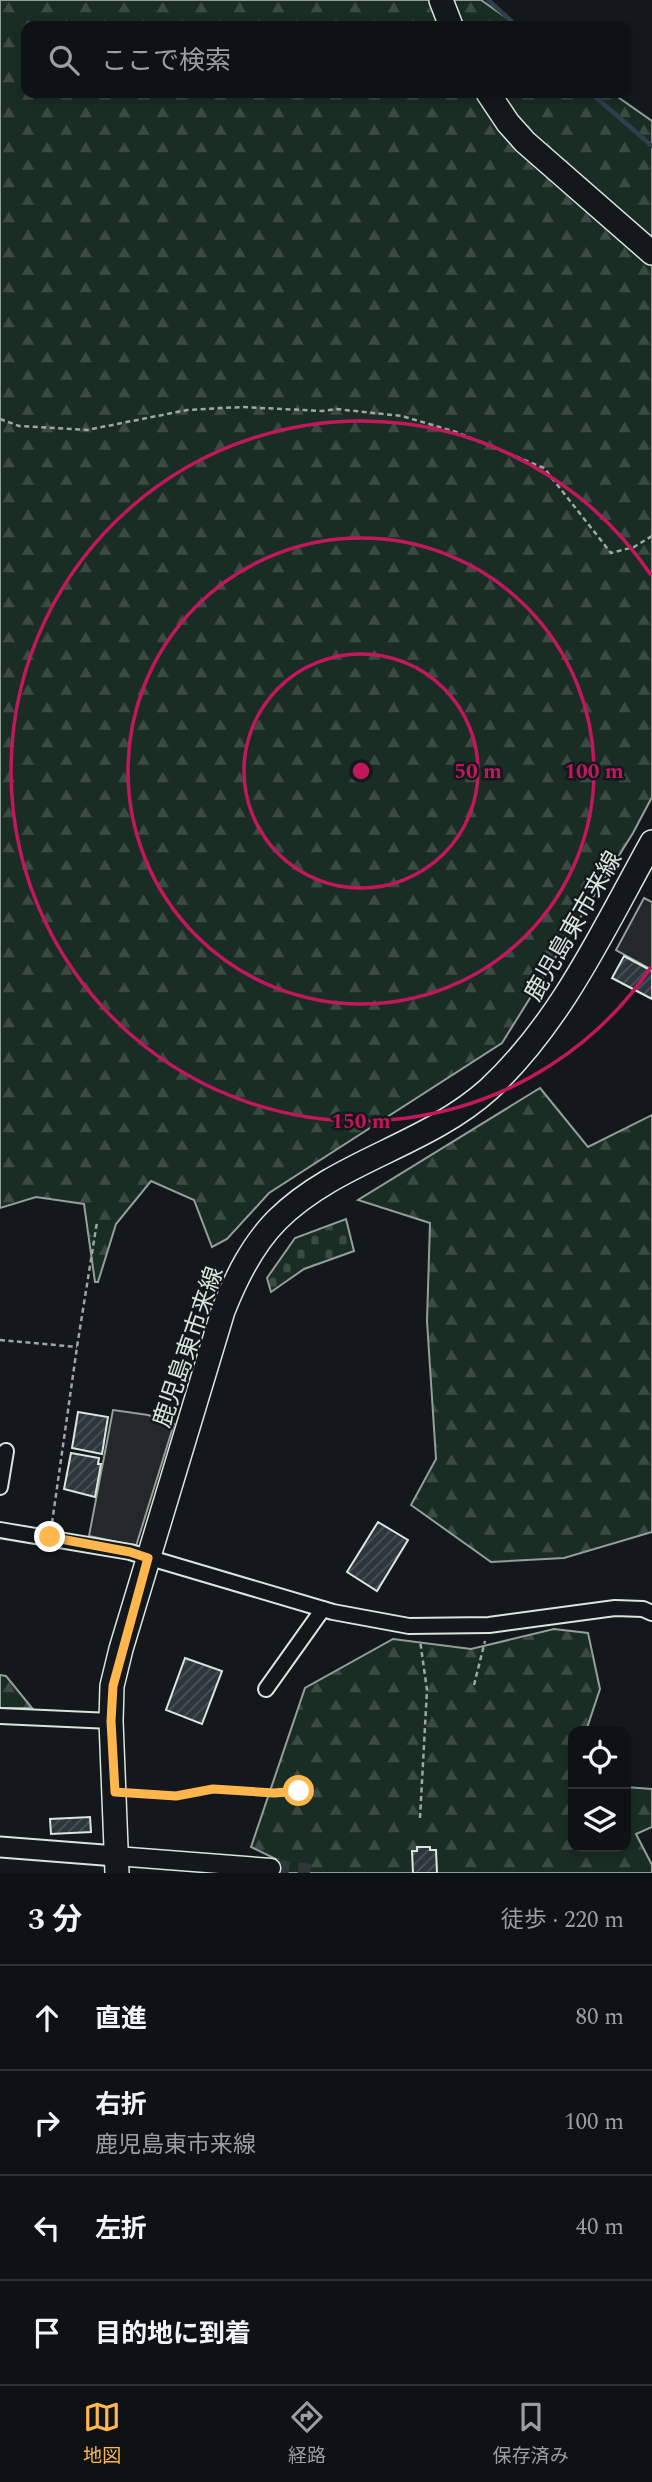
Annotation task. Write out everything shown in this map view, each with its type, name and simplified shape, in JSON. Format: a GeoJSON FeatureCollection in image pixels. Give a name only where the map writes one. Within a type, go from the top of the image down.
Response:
{"type":"FeatureCollection","features":[{"type":"Feature","properties":{"kind":"main road"},"geometry":{"type":"LineString","coordinates":[[441,0],[449,21]]}},
{"type":"Feature","properties":{"kind":"main road"},"geometry":{"type":"LineString","coordinates":[[491,98],[525,142],[652,253]]}},
{"type":"Feature","properties":{"kind":"main road","name":"鹿児島東市来線"},"geometry":{"type":"LineString","coordinates":[[117,1864],[111,1721],[113,1686],[148,1558],[223,1311],[236,1278],[253,1250],[276,1221],[300,1200],[328,1181],[418,1138],[455,1116],[516,1062],[544,1030],[568,993],[652,842]]}},
{"type":"Feature","properties":{"kind":"main road"},"geometry":{"type":"LineString","coordinates":[[0,1847],[117,1864]]}},
{"type":"Feature","properties":{"kind":"street"},"geometry":{"type":"LineString","coordinates":[[0,1487],[6,1451]]}},
{"type":"Feature","properties":{"kind":"street"},"geometry":{"type":"LineString","coordinates":[[0,1530],[130,1552],[323,1609],[409,1626],[489,1625],[615,1608],[643,1609],[652,1613]]}},
{"type":"Feature","properties":{"kind":"street"},"geometry":{"type":"LineString","coordinates":[[266,1689],[323,1609]]}},
{"type":"Feature","properties":{"kind":"street"},"geometry":{"type":"LineString","coordinates":[[0,1716],[111,1721]]}},
{"type":"Feature","properties":{"kind":"street"},"geometry":{"type":"LineString","coordinates":[[117,1864],[271,1868]]}},
{"type":"Feature","properties":{"kind":"path"},"geometry":{"type":"LineString","coordinates":[[0,419],[19,426],[87,430],[187,410],[215,408],[322,411],[336,409],[402,416],[456,432],[544,468],[611,553],[634,547],[652,536]]}},
{"type":"Feature","properties":{"kind":"path"},"geometry":{"type":"LineString","coordinates":[[50,1537],[97,1222]]}},
{"type":"Feature","properties":{"kind":"path"},"geometry":{"type":"LineString","coordinates":[[0,1340],[77,1347]]}},
{"type":"Feature","properties":{"kind":"path"},"geometry":{"type":"LineString","coordinates":[[474,1685],[489,1625]]}},
{"type":"Feature","properties":{"kind":"path"},"geometry":{"type":"LineString","coordinates":[[418,1626],[427,1690],[420,1818]]}},
{"type":"Feature","properties":{"kind":"path"},"geometry":{"type":"LineString","coordinates":[[115,1792],[176,1796],[213,1789],[274,1793],[299,1791]]}},
{"type":"Feature","properties":{"kind":"green space"},"geometry":{"type":"Polygon","coordinates":[[[0,0],[481,0],[511,21],[21,21],[21,98],[619,98],[652,121],[652,797],[633,833],[502,1043],[269,1193],[227,1239],[212,1247],[194,1200],[151,1181],[116,1224],[98,1282],[95,1282],[84,1204],[36,1197],[0,1208],[0,0]]]}},
{"type":"Feature","properties":{"kind":"green space"},"geometry":{"type":"Polygon","coordinates":[[[540,1088],[588,1147],[652,1115],[652,1532],[564,1558],[491,1562],[411,1505],[436,1459],[427,1321],[430,1223],[358,1200],[540,1088]]]}},
{"type":"Feature","properties":{"kind":"green space"},"geometry":{"type":"Polygon","coordinates":[[[346,1219],[354,1251],[304,1269],[271,1292],[267,1278],[295,1238],[346,1219]]]}},
{"type":"Feature","properties":{"kind":"green space"},"geometry":{"type":"Polygon","coordinates":[[[554,1629],[588,1633],[600,1689],[588,1726],[568,1726],[568,1852],[631,1852],[631,1787],[652,1789],[652,1827],[636,1834],[652,1865],[652,1873],[275,1873],[276,1859],[251,1847],[305,1688],[393,1639],[471,1649],[554,1629]]]}},
{"type":"Feature","properties":{"kind":"green space"},"geometry":{"type":"Polygon","coordinates":[[[0,1675],[6,1676],[32,1708],[0,1708],[0,1675]]]}},
{"type":"Feature","properties":{"kind":"shaded area"},"geometry":{"type":"Polygon","coordinates":[[[644,898],[652,902],[652,970],[616,950],[644,898]]]}},
{"type":"Feature","properties":{"kind":"shaded area"},"geometry":{"type":"Polygon","coordinates":[[[113,1410],[148,1415],[174,1424],[136,1546],[89,1536],[113,1410]]]}},
{"type":"Feature","properties":{"kind":"building"},"geometry":{"type":"Polygon","coordinates":[[[624,956],[652,971],[652,999],[612,978],[624,956]]]}},
{"type":"Feature","properties":{"kind":"building"},"geometry":{"type":"Polygon","coordinates":[[[78,1412],[108,1417],[102,1454],[72,1448],[78,1412]]]}},
{"type":"Feature","properties":{"kind":"building"},"geometry":{"type":"Polygon","coordinates":[[[71,1453],[99,1458],[98,1464],[101,1464],[95,1497],[64,1489],[71,1453]]]}},
{"type":"Feature","properties":{"kind":"building"},"geometry":{"type":"Polygon","coordinates":[[[378,1522],[408,1540],[377,1591],[347,1572],[378,1522]]]}},
{"type":"Feature","properties":{"kind":"building"},"geometry":{"type":"Polygon","coordinates":[[[185,1658],[222,1671],[202,1724],[166,1710],[185,1658]]]}},
{"type":"Feature","properties":{"kind":"building"},"geometry":{"type":"Polygon","coordinates":[[[90,1817],[91,1832],[51,1834],[50,1819],[90,1817]]]}},
{"type":"Feature","properties":{"kind":"building"},"geometry":{"type":"Polygon","coordinates":[[[417,1847],[436,1850],[437,1873],[413,1873],[412,1851],[417,1851],[417,1847]]]}},
{"type":"Feature","properties":{"kind":"waterway"},"geometry":{"type":"LineString","coordinates":[[488,0],[511,21]]}},
{"type":"Feature","properties":{"kind":"waterway"},"geometry":{"type":"LineString","coordinates":[[597,98],[652,146]]}},
{"type":"Feature","properties":{"kind":"tunnel"},"geometry":{"type":"LineString","coordinates":[[271,1868],[310,1873]]}},
{"type":"Feature","properties":{"kind":"route"},"geometry":{"type":"LineString","coordinates":[[50,1537],[148,1558],[113,1686],[111,1721],[115,1792],[176,1796],[213,1789],[274,1793],[299,1791]]}}]}
